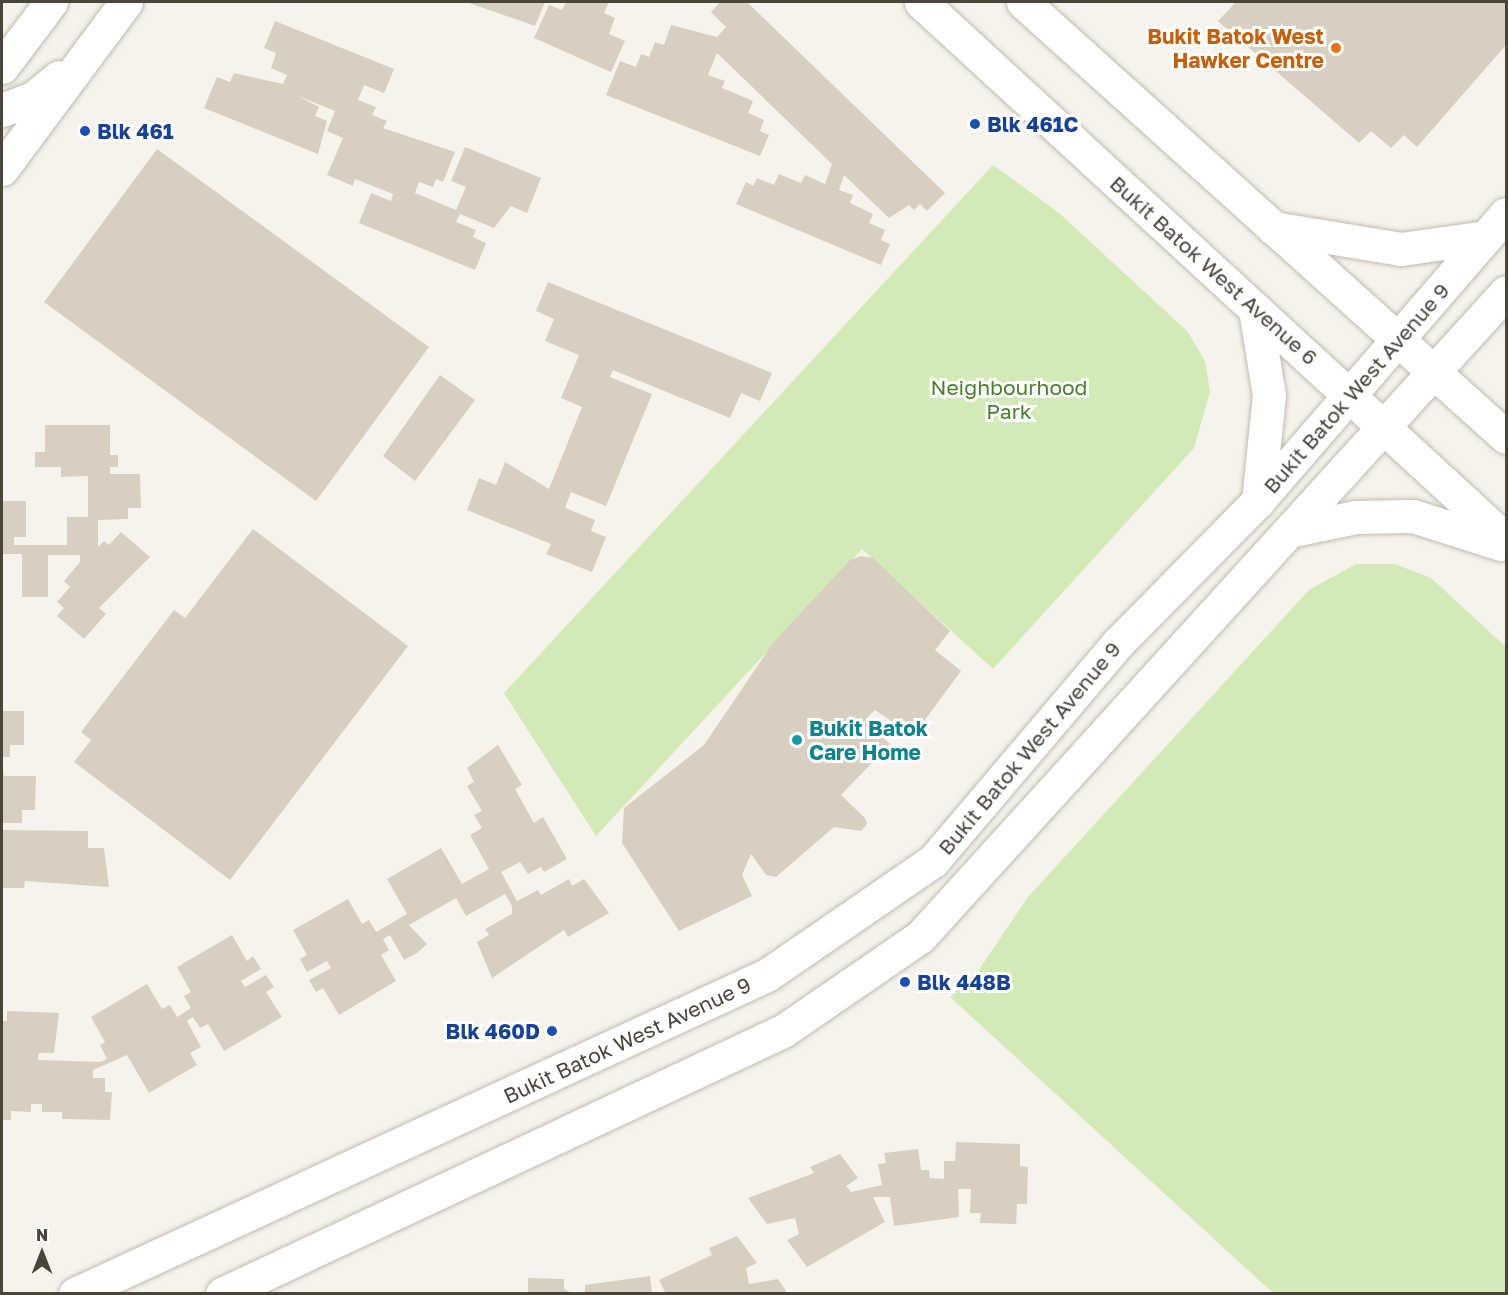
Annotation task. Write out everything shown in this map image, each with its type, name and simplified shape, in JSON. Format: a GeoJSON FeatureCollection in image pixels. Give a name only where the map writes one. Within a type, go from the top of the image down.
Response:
{"type":"FeatureCollection","features":[{"type":"Feature","properties":{"kind":"street"},"geometry":{"type":"LineString","coordinates":[[2,67],[51,2]]}},
{"type":"Feature","properties":{"kind":"street"},"geometry":{"type":"LineString","coordinates":[[2,169],[126,2]]}},
{"type":"Feature","properties":{"kind":"street","name":"Bukit Batok West Avenue 6"},"geometry":{"type":"LineString","coordinates":[[921,2],[1255,309],[1351,394],[1384,429],[1506,540]]}},
{"type":"Feature","properties":{"kind":"street"},"geometry":{"type":"LineString","coordinates":[[1023,2],[1271,228],[1506,437]]}},
{"type":"Feature","properties":{"kind":"street"},"geometry":{"type":"LineString","coordinates":[[2,110],[33,98],[82,60]]}},
{"type":"Feature","properties":{"kind":"street"},"geometry":{"type":"LineString","coordinates":[[1271,228],[1401,249],[1496,225]]}},
{"type":"Feature","properties":{"kind":"street","name":"Bukit Batok West Avenue 9"},"geometry":{"type":"LineString","coordinates":[[73,1292],[766,975],[933,861],[1117,644],[1258,501],[1496,225]]}},
{"type":"Feature","properties":{"kind":"street","name":"Bukit Batok West Avenue 9"},"geometry":{"type":"LineString","coordinates":[[222,1293],[783,1031],[920,937],[1050,789],[1159,680],[1506,292]]}},
{"type":"Feature","properties":{"kind":"street"},"geometry":{"type":"LineString","coordinates":[[1255,309],[1269,395],[1258,501]]}},
{"type":"Feature","properties":{"kind":"street"},"geometry":{"type":"LineString","coordinates":[[1293,531],[1356,517],[1413,516],[1506,546]]}},
{"type":"Feature","properties":{"kind":"green space","name":"Neighbourhood Park"},"geometry":{"type":"Polygon","coordinates":[[[993,165],[1059,213],[1187,331],[1205,361],[1210,392],[1194,448],[993,669],[862,549],[596,836],[504,693],[993,165]]]}},
{"type":"Feature","properties":{"kind":"green space"},"geometry":{"type":"Polygon","coordinates":[[[1356,564],[1395,564],[1431,578],[1506,647],[1506,1293],[1273,1293],[950,997],[976,974],[1028,897],[1309,590],[1356,564]]]}},
{"type":"Feature","properties":{"kind":"building"},"geometry":{"type":"Polygon","coordinates":[[[466,2],[545,2],[535,26],[466,2]]]}},
{"type":"Feature","properties":{"kind":"building"},"geometry":{"type":"Polygon","coordinates":[[[566,2],[609,2],[604,13],[615,18],[609,34],[625,41],[611,72],[534,38],[549,5],[562,10],[566,2]]]}},
{"type":"Feature","properties":{"kind":"building"},"geometry":{"type":"Polygon","coordinates":[[[720,2],[747,2],[945,193],[927,211],[920,204],[914,210],[909,205],[889,218],[844,175],[839,190],[853,195],[850,203],[873,214],[869,223],[885,230],[881,240],[890,244],[881,265],[736,204],[746,182],[753,186],[757,178],[774,185],[779,174],[801,183],[805,175],[825,184],[832,164],[717,53],[708,75],[725,81],[722,88],[753,101],[748,113],[764,120],[760,131],[769,135],[760,156],[606,95],[620,61],[636,67],[641,54],[649,57],[655,42],[664,45],[671,25],[717,37],[726,27],[711,12],[720,2]]]}},
{"type":"Feature","properties":{"kind":"building"},"geometry":{"type":"Polygon","coordinates":[[[1236,2],[1506,2],[1506,45],[1417,147],[1404,135],[1391,148],[1371,131],[1359,143],[1218,21],[1236,2]]]}},
{"type":"Feature","properties":{"kind":"building"},"geometry":{"type":"Polygon","coordinates":[[[275,21],[394,69],[384,93],[364,85],[358,100],[376,107],[372,115],[387,121],[383,128],[455,152],[443,182],[436,179],[433,187],[419,182],[415,193],[456,210],[466,187],[451,181],[465,147],[541,178],[527,213],[511,206],[494,228],[460,214],[456,222],[476,230],[473,237],[486,243],[475,270],[359,223],[371,193],[391,201],[393,194],[355,179],[353,186],[327,175],[343,138],[327,131],[335,111],[298,96],[319,107],[315,116],[327,121],[318,154],[204,108],[217,77],[230,82],[234,73],[283,84],[287,75],[271,68],[276,53],[264,48],[275,21]]]}},
{"type":"Feature","properties":{"kind":"building"},"geometry":{"type":"Polygon","coordinates":[[[157,149],[429,347],[316,501],[44,302],[157,149]]]}},
{"type":"Feature","properties":{"kind":"building"},"geometry":{"type":"Polygon","coordinates":[[[548,282],[772,373],[760,401],[741,393],[730,418],[613,370],[610,377],[652,394],[606,506],[571,492],[565,508],[595,520],[591,531],[606,537],[592,572],[546,554],[551,544],[467,510],[479,478],[496,485],[505,462],[549,489],[582,407],[561,398],[579,355],[545,341],[554,319],[536,311],[548,282]]]}},
{"type":"Feature","properties":{"kind":"building"},"geometry":{"type":"Polygon","coordinates":[[[440,375],[475,400],[415,481],[383,456],[440,375]]]}},
{"type":"Feature","properties":{"kind":"building"},"geometry":{"type":"Polygon","coordinates":[[[45,425],[110,425],[110,455],[118,455],[118,467],[110,467],[110,474],[140,474],[141,508],[128,508],[128,519],[98,520],[98,547],[104,541],[109,545],[121,532],[150,557],[99,608],[106,614],[84,639],[57,616],[64,608],[57,602],[70,587],[64,581],[80,562],[80,555],[48,555],[48,597],[22,597],[22,554],[2,554],[2,501],[26,501],[26,537],[14,537],[14,545],[67,545],[67,517],[88,517],[88,476],[61,477],[61,467],[35,467],[35,452],[45,452],[45,425]]]}},
{"type":"Feature","properties":{"kind":"building"},"geometry":{"type":"Polygon","coordinates":[[[253,529],[408,646],[230,880],[74,762],[91,740],[81,732],[174,610],[185,618],[253,529]]]}},
{"type":"Feature","properties":{"kind":"building","name":"Bukit Batok Care Home"},"geometry":{"type":"Polygon","coordinates":[[[861,556],[873,558],[950,631],[935,650],[961,671],[913,736],[875,710],[865,720],[890,744],[841,795],[865,818],[867,824],[861,831],[834,827],[776,877],[766,875],[751,854],[742,875],[752,896],[679,931],[622,843],[624,808],[704,745],[773,643],[850,560],[861,556]]]}},
{"type":"Feature","properties":{"kind":"building"},"geometry":{"type":"Polygon","coordinates":[[[2,711],[24,711],[24,745],[10,745],[10,757],[2,757],[2,711]]]}},
{"type":"Feature","properties":{"kind":"building"},"geometry":{"type":"Polygon","coordinates":[[[498,745],[522,785],[515,789],[534,823],[543,817],[567,859],[544,872],[541,867],[528,874],[520,862],[501,872],[517,901],[538,890],[541,895],[569,879],[572,886],[584,879],[609,913],[568,937],[564,930],[492,978],[477,942],[489,935],[485,929],[512,914],[512,906],[505,894],[466,916],[456,898],[409,925],[427,944],[417,953],[404,960],[390,935],[383,939],[389,950],[381,955],[396,981],[339,1015],[323,988],[316,992],[309,980],[331,968],[327,961],[307,972],[300,959],[307,955],[293,930],[348,899],[362,924],[369,920],[376,932],[407,914],[387,879],[441,848],[462,884],[489,869],[470,835],[482,828],[474,815],[482,811],[467,786],[474,782],[467,768],[498,745]]]}},
{"type":"Feature","properties":{"kind":"building"},"geometry":{"type":"Polygon","coordinates":[[[2,765],[4,776],[36,776],[35,810],[22,810],[22,823],[2,823],[2,765]]]}},
{"type":"Feature","properties":{"kind":"building"},"geometry":{"type":"Polygon","coordinates":[[[2,830],[88,831],[88,848],[104,848],[109,887],[25,881],[24,888],[2,888],[2,830]]]}},
{"type":"Feature","properties":{"kind":"building"},"geometry":{"type":"Polygon","coordinates":[[[232,935],[247,961],[253,956],[261,969],[241,981],[245,987],[266,975],[274,987],[266,992],[282,1017],[224,1051],[208,1024],[200,1028],[193,1017],[187,1021],[201,1047],[190,1053],[197,1065],[149,1093],[127,1055],[93,1070],[93,1078],[105,1078],[105,1092],[112,1092],[110,1120],[62,1119],[62,1112],[42,1112],[42,1104],[31,1104],[31,1112],[11,1111],[11,1120],[2,1120],[2,1021],[7,1021],[7,1011],[59,1013],[54,1053],[39,1053],[38,1060],[100,1062],[107,1059],[100,1045],[105,1042],[91,1017],[147,984],[162,1009],[170,1005],[177,1017],[191,1008],[184,996],[191,992],[177,967],[232,935]]]}},
{"type":"Feature","properties":{"kind":"building"},"geometry":{"type":"Polygon","coordinates":[[[956,1142],[1020,1144],[1020,1166],[1028,1167],[1027,1204],[1017,1204],[1016,1224],[980,1223],[981,1213],[970,1213],[971,1189],[958,1189],[959,1217],[894,1226],[890,1197],[873,1197],[885,1222],[807,1267],[787,1240],[799,1234],[795,1218],[767,1224],[748,1198],[814,1173],[810,1167],[840,1154],[858,1178],[846,1186],[851,1192],[882,1185],[878,1164],[886,1163],[884,1153],[918,1149],[921,1170],[929,1170],[930,1178],[944,1179],[944,1161],[955,1161],[956,1142]]]}},
{"type":"Feature","properties":{"kind":"building"},"geometry":{"type":"Polygon","coordinates":[[[737,1236],[757,1263],[746,1268],[749,1284],[778,1279],[788,1294],[666,1294],[659,1280],[712,1255],[709,1248],[737,1236]]]}},
{"type":"Feature","properties":{"kind":"building"},"geometry":{"type":"Polygon","coordinates":[[[650,1276],[652,1294],[585,1294],[585,1285],[650,1276]]]}},
{"type":"Feature","properties":{"kind":"building"},"geometry":{"type":"Polygon","coordinates":[[[528,1278],[564,1279],[564,1289],[574,1294],[528,1294],[528,1278]]]}},
{"type":"Feature","properties":{"kind":"place","name":"Bukit Batok West Hawker Centre"},"geometry":{"type":"Point","coordinates":[1336,48]}},
{"type":"Feature","properties":{"kind":"place","name":"Blk 461C"},"geometry":{"type":"Point","coordinates":[975,124]}},
{"type":"Feature","properties":{"kind":"place","name":"Blk 461"},"geometry":{"type":"Point","coordinates":[85,131]}},
{"type":"Feature","properties":{"kind":"place","name":"Bukit Batok Care Home"},"geometry":{"type":"Point","coordinates":[797,740]}},
{"type":"Feature","properties":{"kind":"place","name":"Blk 448B"},"geometry":{"type":"Point","coordinates":[905,982]}},
{"type":"Feature","properties":{"kind":"place","name":"Blk 460D"},"geometry":{"type":"Point","coordinates":[552,1031]}}]}
